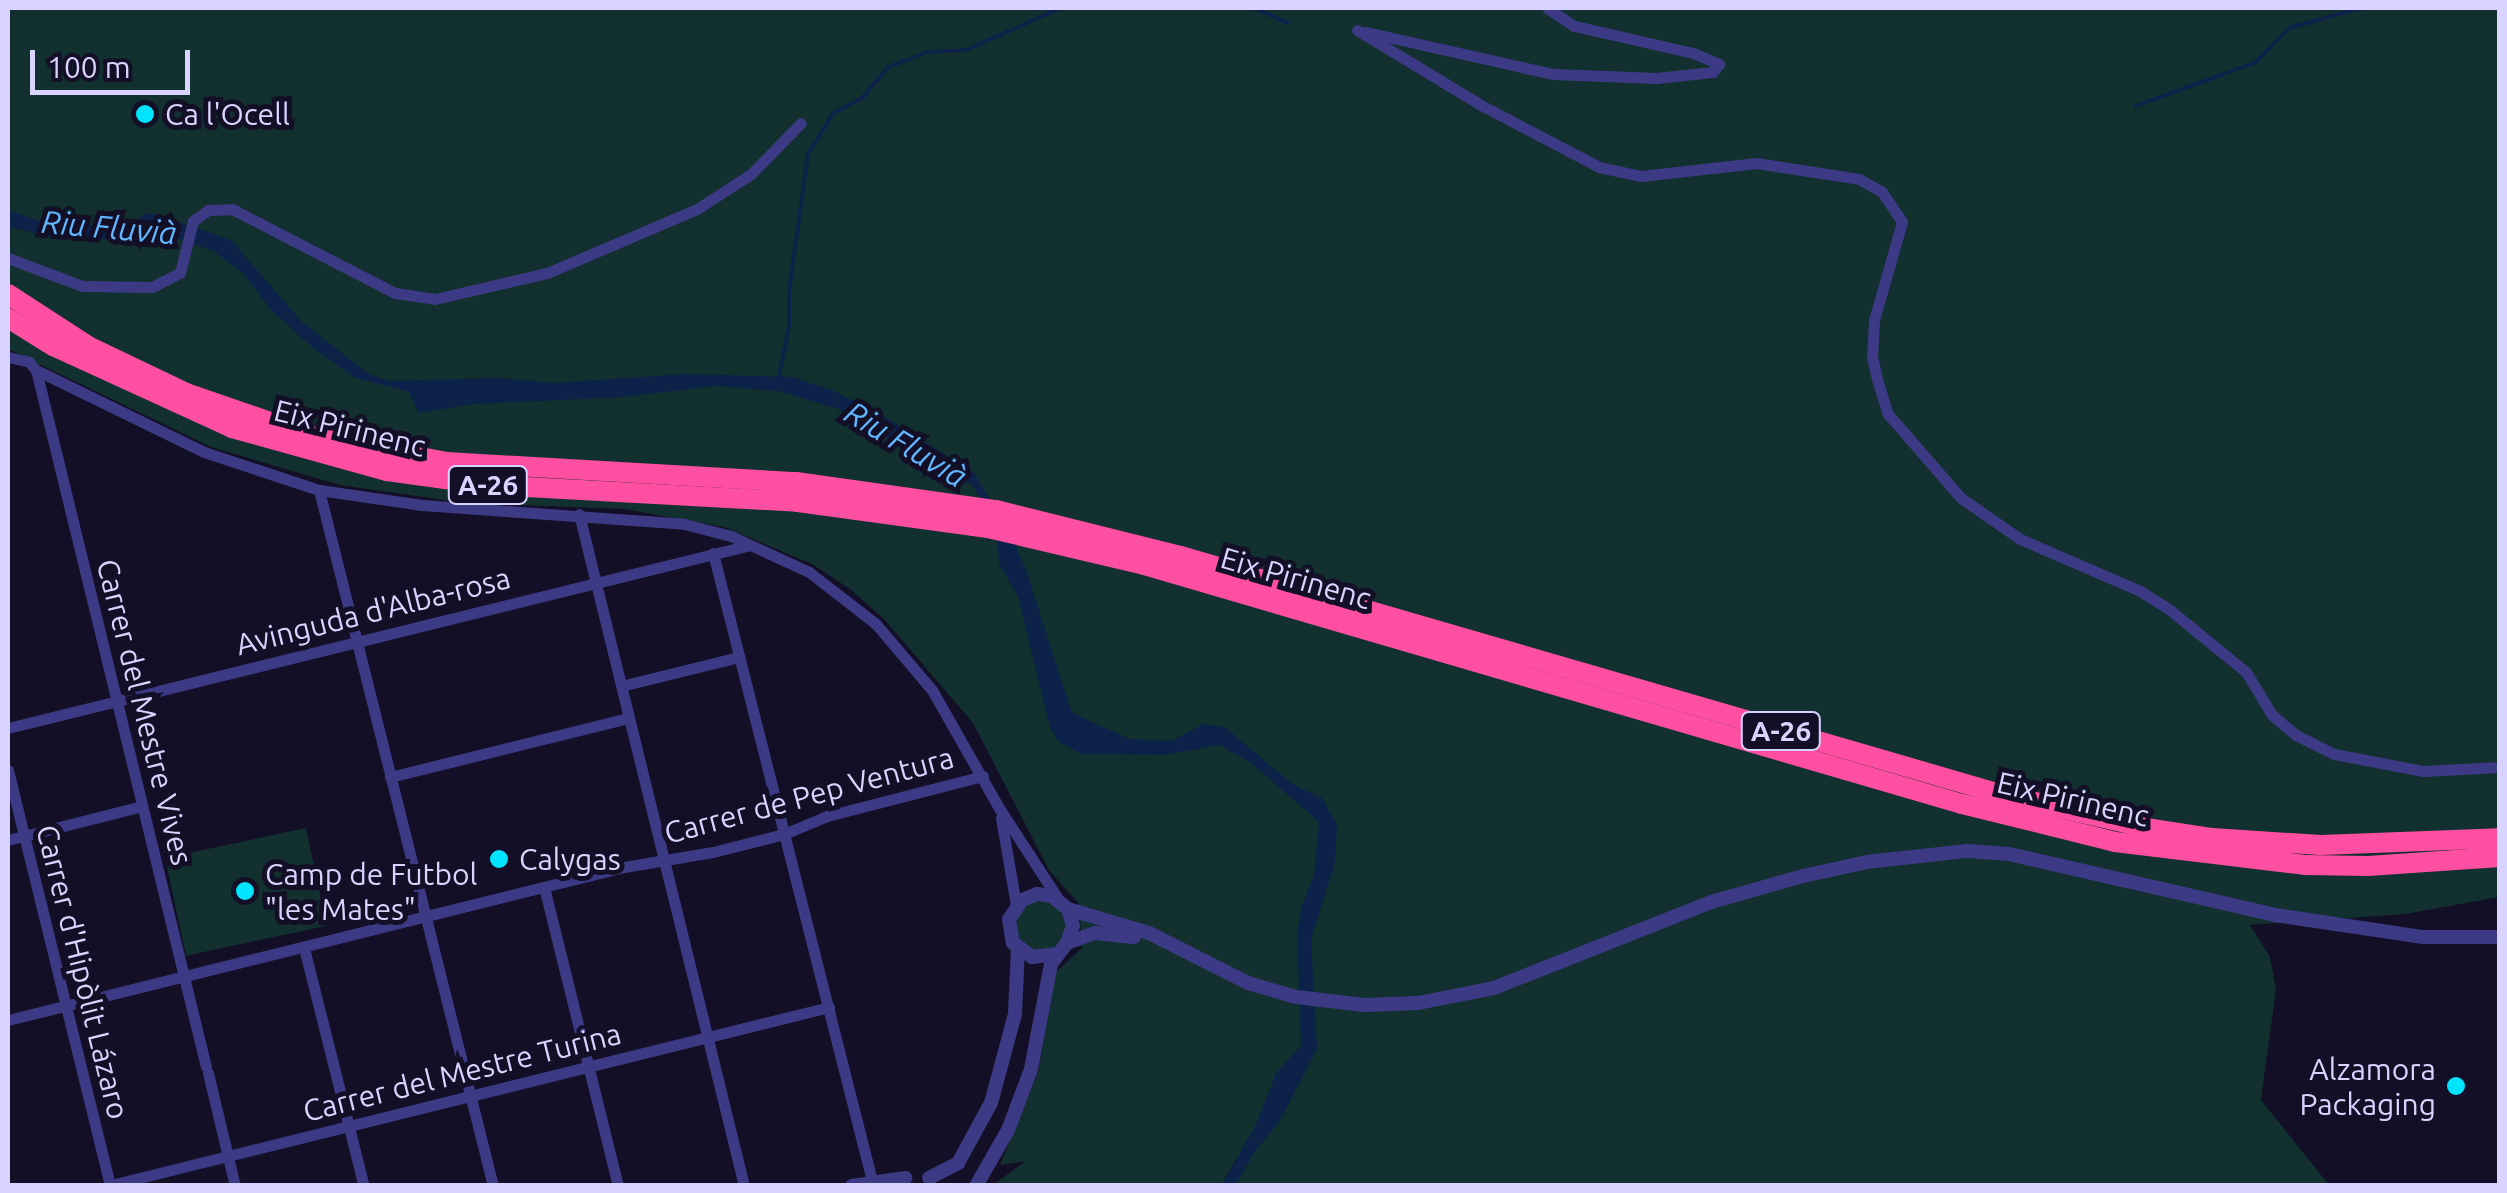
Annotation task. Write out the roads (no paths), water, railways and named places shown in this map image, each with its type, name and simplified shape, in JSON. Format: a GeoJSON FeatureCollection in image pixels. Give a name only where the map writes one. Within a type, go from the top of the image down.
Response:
{"type":"FeatureCollection","features":[{"type":"Feature","properties":{"kind":"highway"},"geometry":{"type":"LineString","coordinates":[[8,294],[82,351]]}},
{"type":"Feature","properties":{"kind":"highway"},"geometry":{"type":"LineString","coordinates":[[8,318],[82,351]]}},
{"type":"Feature","properties":{"kind":"highway","name":"Eix Pirinenc"},"geometry":{"type":"LineString","coordinates":[[82,351],[223,408],[314,437],[390,454],[508,468],[796,482],[911,496],[1076,528],[2080,815],[2212,838],[2270,842],[2381,846],[2498,843]]}},
{"type":"Feature","properties":{"kind":"highway","name":"Eix Pirinenc"},"geometry":{"type":"LineString","coordinates":[[82,351],[232,428],[387,472],[489,485],[798,502],[922,517],[1087,551],[1962,804],[2115,842],[2305,865],[2368,866],[2498,843]]}},
{"type":"Feature","properties":{"kind":"street"},"geometry":{"type":"LineString","coordinates":[[1547,8],[1574,26],[1693,53],[1720,64],[1713,72],[1656,78],[1554,74],[1357,30],[1480,104],[1600,166],[1641,176],[1756,163],[1859,179],[1882,192],[1902,222],[1874,320],[1872,356],[1877,379],[1888,414],[1961,498],[2020,539],[2140,591],[2170,610],[2246,672],[2272,714],[2296,735],[2334,754],[2423,771],[2500,767]]}},
{"type":"Feature","properties":{"kind":"street"},"geometry":{"type":"LineString","coordinates":[[8,258],[82,286],[152,287],[180,273],[194,220],[208,210],[232,210],[395,293],[435,299],[547,273],[698,210],[751,174],[801,123]]}},
{"type":"Feature","properties":{"kind":"street"},"geometry":{"type":"LineString","coordinates":[[8,357],[29,362],[36,370],[204,452],[318,490],[422,505],[684,524],[750,544],[809,572],[876,624],[932,690],[999,808],[1064,904],[1072,926],[1048,976],[1031,1068],[1008,1130],[976,1186]]}},
{"type":"Feature","properties":{"kind":"street","name":"Carrer del Mestre Vives"},"geometry":{"type":"LineString","coordinates":[[36,370],[235,1186]]}},
{"type":"Feature","properties":{"kind":"street"},"geometry":{"type":"LineString","coordinates":[[318,490],[493,1186]]}},
{"type":"Feature","properties":{"kind":"street"},"geometry":{"type":"LineString","coordinates":[[578,514],[744,1186]]}},
{"type":"Feature","properties":{"kind":"street","name":"Avinguda d'Alba-rosa"},"geometry":{"type":"LineString","coordinates":[[8,728],[750,544]]}},
{"type":"Feature","properties":{"kind":"street"},"geometry":{"type":"LineString","coordinates":[[713,553],[872,1181]]}},
{"type":"Feature","properties":{"kind":"street"},"geometry":{"type":"LineString","coordinates":[[621,686],[739,658]]}},
{"type":"Feature","properties":{"kind":"street"},"geometry":{"type":"LineString","coordinates":[[390,777],[629,718]]}},
{"type":"Feature","properties":{"kind":"street","name":"Carrer d'Hipòlit Lázaro"},"geometry":{"type":"LineString","coordinates":[[8,770],[109,1185]]}},
{"type":"Feature","properties":{"kind":"street","name":"Carrer de Pep Ventura"},"geometry":{"type":"LineString","coordinates":[[8,1020],[544,887],[784,834],[828,816],[983,776]]}},
{"type":"Feature","properties":{"kind":"street"},"geometry":{"type":"LineString","coordinates":[[8,840],[142,806]]}},
{"type":"Feature","properties":{"kind":"street"},"geometry":{"type":"LineString","coordinates":[[852,1186],[872,1181],[934,1182],[964,1155],[991,1104],[1015,1014],[1018,949],[1008,927],[1016,905],[999,808]]}},
{"type":"Feature","properties":{"kind":"street"},"geometry":{"type":"LineString","coordinates":[[1016,905],[1036,894],[1149,933],[1224,973],[1274,991],[1322,1001],[1418,1003],[1524,978],[1662,920],[1803,876],[1866,862],[1967,851],[2009,854],[2275,916],[2424,937],[2500,937]]}},
{"type":"Feature","properties":{"kind":"street"},"geometry":{"type":"LineString","coordinates":[[544,887],[618,1186]]}},
{"type":"Feature","properties":{"kind":"street"},"geometry":{"type":"LineString","coordinates":[[1018,949],[1040,958],[1088,934],[1114,933],[1183,952]]}},
{"type":"Feature","properties":{"kind":"street"},"geometry":{"type":"LineString","coordinates":[[304,948],[364,1186]]}},
{"type":"Feature","properties":{"kind":"street","name":"Carrer del Mestre Turina"},"geometry":{"type":"LineString","coordinates":[[109,1185],[829,1007]]}},
{"type":"Feature","properties":{"kind":"water","name":"Riu Fluvià"},"geometry":{"type":"Polygon","coordinates":[[[8,210],[50,225],[131,225],[146,213],[157,214],[231,240],[302,322],[369,374],[389,381],[500,378],[553,383],[686,374],[792,377],[834,391],[882,415],[973,472],[1005,522],[1026,570],[1072,713],[1130,739],[1172,741],[1203,724],[1225,727],[1292,784],[1322,798],[1337,824],[1335,862],[1311,939],[1317,1049],[1281,1119],[1252,1156],[1236,1185],[1222,1185],[1256,1124],[1276,1073],[1301,1046],[1297,933],[1301,908],[1314,874],[1319,822],[1251,763],[1220,745],[1164,755],[1081,754],[1059,742],[1050,728],[1018,597],[999,564],[996,525],[972,485],[836,408],[778,391],[715,386],[623,397],[474,404],[418,413],[409,392],[355,378],[312,347],[271,310],[243,273],[215,252],[181,239],[56,239],[8,226],[8,210]]]}},
{"type":"Feature","properties":{"kind":"waterway"},"geometry":{"type":"LineString","coordinates":[[778,380],[789,327],[789,291],[808,154],[833,113],[862,98],[888,67],[928,52],[966,50],[1061,8]]}},
{"type":"Feature","properties":{"kind":"waterway"},"geometry":{"type":"LineString","coordinates":[[1254,8],[1288,23]]}},
{"type":"Feature","properties":{"kind":"waterway"},"geometry":{"type":"LineString","coordinates":[[2136,106],[2256,62],[2289,28],[2361,8]]}},
{"type":"Feature","properties":{"kind":"place","name":"Ca l'Ocell"},"geometry":{"type":"Point","coordinates":[145,114]}},
{"type":"Feature","properties":{"kind":"place","name":"Calygas"},"geometry":{"type":"Point","coordinates":[499,859]}},
{"type":"Feature","properties":{"kind":"place","name":"Camp de Futbol \"les Mates\""},"geometry":{"type":"Point","coordinates":[245,891]}},
{"type":"Feature","properties":{"kind":"place","name":"Alzamora Packaging"},"geometry":{"type":"Point","coordinates":[2456,1086]}}]}
